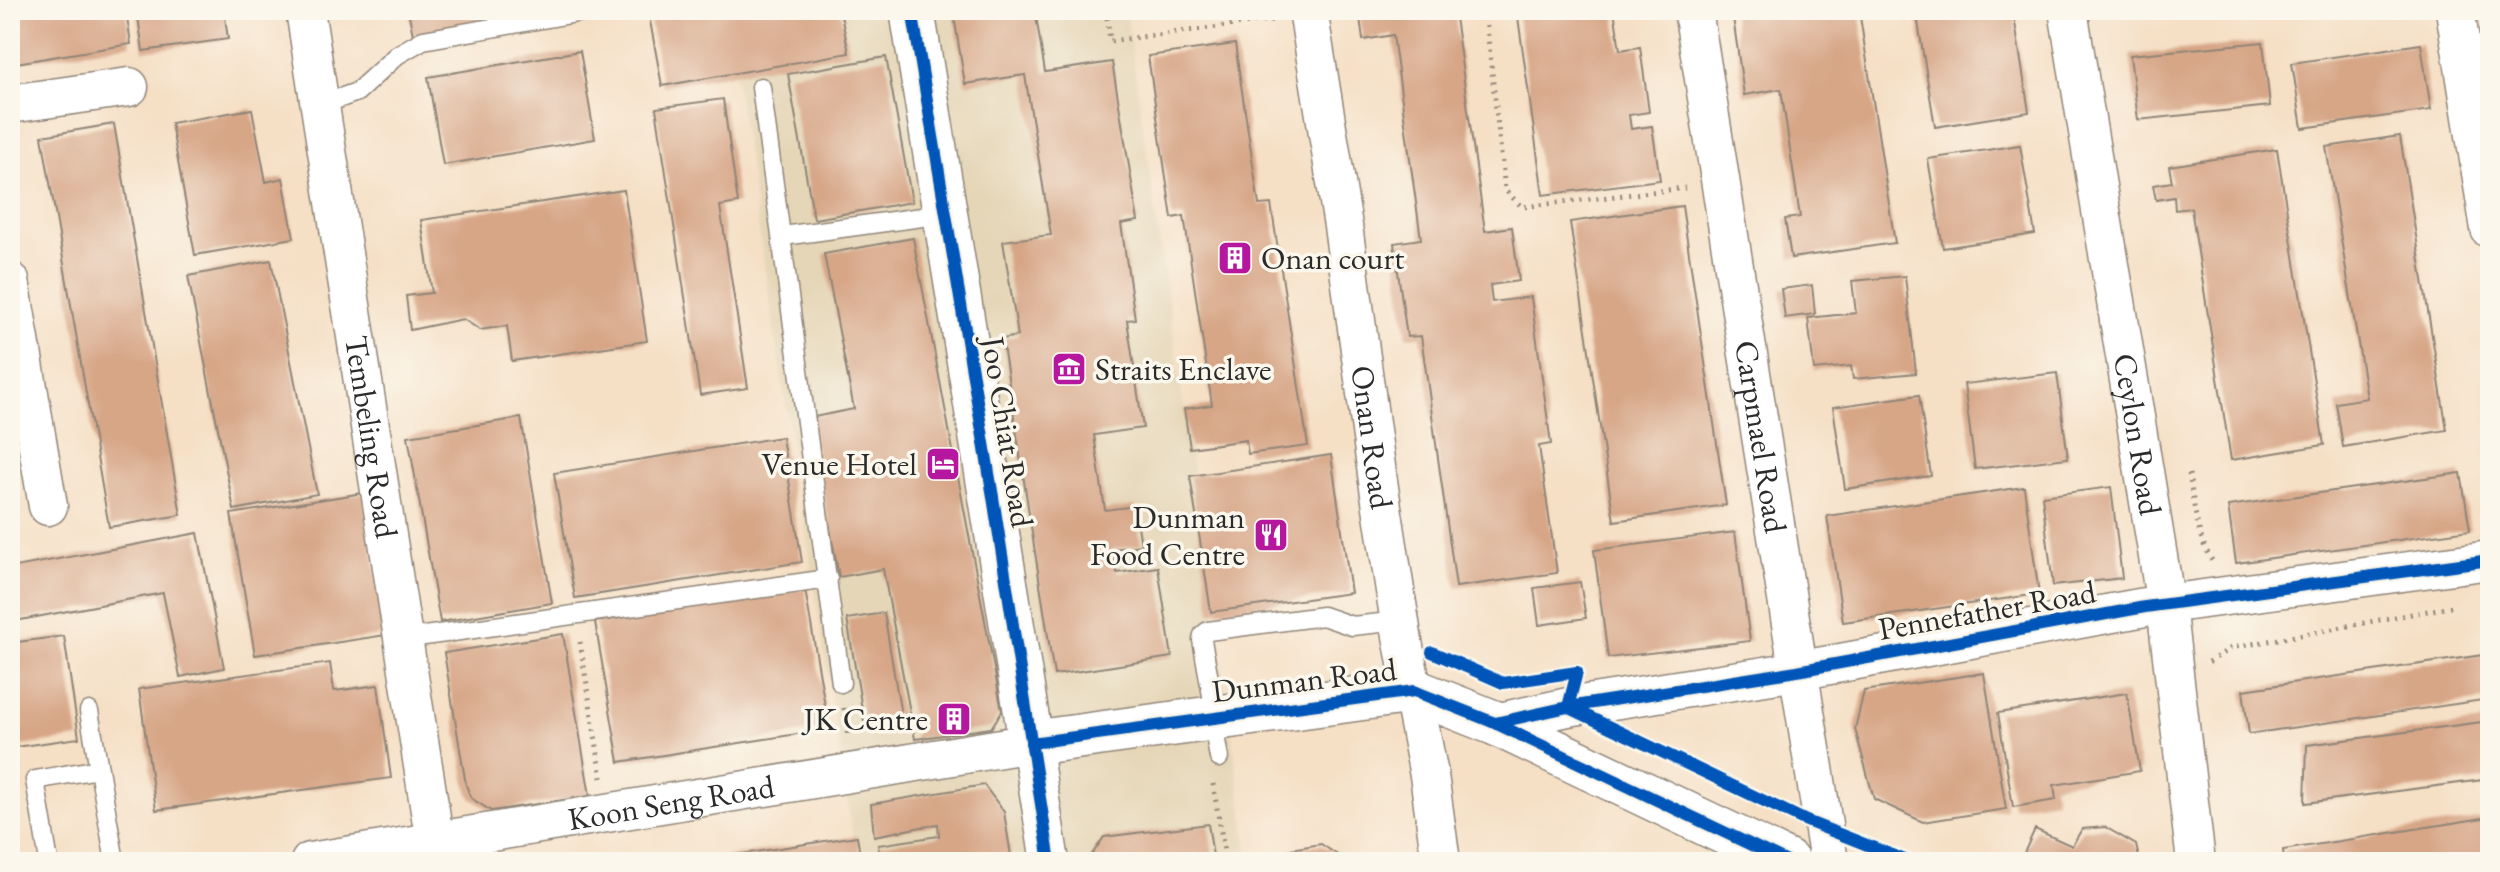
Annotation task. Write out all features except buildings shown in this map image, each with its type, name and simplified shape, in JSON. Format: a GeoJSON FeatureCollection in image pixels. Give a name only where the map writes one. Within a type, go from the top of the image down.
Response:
{"type":"FeatureCollection","features":[{"type":"Feature","properties":{"kind":"street","name":"Tembeling Road"},"geometry":{"type":"LineString","coordinates":[[305,10],[436,852]]}},
{"type":"Feature","properties":{"kind":"street","name":"Joo Chiat Road"},"geometry":{"type":"LineString","coordinates":[[912,10],[1050,862]]}},
{"type":"Feature","properties":{"kind":"street","name":"Carpmael Road"},"geometry":{"type":"LineString","coordinates":[[1693,10],[1829,862]]}},
{"type":"Feature","properties":{"kind":"street","name":"Ceylon Road"},"geometry":{"type":"LineString","coordinates":[[2068,10],[2166,605],[2196,862]]}},
{"type":"Feature","properties":{"kind":"street"},"geometry":{"type":"LineString","coordinates":[[2455,10],[2490,229]]}},
{"type":"Feature","properties":{"kind":"street","name":"Onan Road"},"geometry":{"type":"LineString","coordinates":[[1297,14],[1343,226],[1378,481],[1441,862]]}},
{"type":"Feature","properties":{"kind":"street"},"geometry":{"type":"LineString","coordinates":[[10,104],[129,87]]}},
{"type":"Feature","properties":{"kind":"street"},"geometry":{"type":"LineString","coordinates":[[10,281],[48,506]]}},
{"type":"Feature","properties":{"kind":"street","name":"Pennefather Road"},"geometry":{"type":"LineString","coordinates":[[1495,723],[1568,707],[1797,671],[2166,605],[2490,560]]}},
{"type":"Feature","properties":{"kind":"street","name":"Dunman Road"},"geometry":{"type":"LineString","coordinates":[[1031,743],[1215,742],[1414,691],[1495,723],[1787,862]]}},
{"type":"Feature","properties":{"kind":"street","name":"Koon Seng Road"},"geometry":{"type":"LineString","coordinates":[[310,862],[436,852],[853,772],[1031,743]]}},
{"type":"Feature","properties":{"kind":"lane"},"geometry":{"type":"LineString","coordinates":[[321,105],[357,92],[397,55],[423,40],[582,12]]}},
{"type":"Feature","properties":{"kind":"lane"},"geometry":{"type":"LineString","coordinates":[[761,87],[841,683]]}},
{"type":"Feature","properties":{"kind":"lane"},"geometry":{"type":"LineString","coordinates":[[783,236],[944,214]]}},
{"type":"Feature","properties":{"kind":"lane"},"geometry":{"type":"LineString","coordinates":[[403,639],[828,579]]}},
{"type":"Feature","properties":{"kind":"lane"},"geometry":{"type":"LineString","coordinates":[[1215,742],[1202,640],[1208,631],[1323,616],[1352,626],[1400,621]]}},
{"type":"Feature","properties":{"kind":"lane"},"geometry":{"type":"LineString","coordinates":[[89,711],[115,862]]}},
{"type":"Feature","properties":{"kind":"lane"},"geometry":{"type":"LineString","coordinates":[[49,862],[35,780],[99,769]]}},
{"type":"Feature","properties":{"kind":"path"},"geometry":{"type":"LineString","coordinates":[[1106,10],[1110,41],[1297,14]]}},
{"type":"Feature","properties":{"kind":"path"},"geometry":{"type":"LineString","coordinates":[[1485,10],[1505,190],[1522,207],[1721,184]]}},
{"type":"Feature","properties":{"kind":"path"},"geometry":{"type":"LineString","coordinates":[[2205,674],[2209,661],[2231,648],[2461,604]]}},
{"type":"Feature","properties":{"kind":"path"},"geometry":{"type":"LineString","coordinates":[[576,614],[603,783]]}},
{"type":"Feature","properties":{"kind":"path"},"geometry":{"type":"LineString","coordinates":[[841,683],[853,772]]}},
{"type":"Feature","properties":{"kind":"path"},"geometry":{"type":"LineString","coordinates":[[1215,742],[1226,862]]}},
{"type":"Feature","properties":{"kind":"shaded area"},"geometry":{"type":"Polygon","coordinates":[[[720,10],[1126,10],[1250,862],[857,862],[736,82],[720,10]]]}},
{"type":"Feature","properties":{"kind":"cycle path"},"geometry":{"type":"LineString","coordinates":[[912,10],[1050,862]]}},
{"type":"Feature","properties":{"kind":"cycle path"},"geometry":{"type":"LineString","coordinates":[[1495,723],[1568,707],[1797,671],[2145,607],[2490,560]]}},
{"type":"Feature","properties":{"kind":"cycle path"},"geometry":{"type":"LineString","coordinates":[[1432,652],[1503,683],[1577,672],[1568,707],[1804,820],[1910,862]]}},
{"type":"Feature","properties":{"kind":"cycle path"},"geometry":{"type":"LineString","coordinates":[[1031,743],[1414,691],[1495,723],[1787,862]]}},
{"type":"Feature","properties":{"kind":"place","name":"Onan court"},"geometry":{"type":"Point","coordinates":[1235,258]}},
{"type":"Feature","properties":{"kind":"place","name":"Straits Enclave"},"geometry":{"type":"Point","coordinates":[1069,369]}},
{"type":"Feature","properties":{"kind":"place","name":"Venue Hotel"},"geometry":{"type":"Point","coordinates":[943,464]}},
{"type":"Feature","properties":{"kind":"place","name":"Dunman Food Centre"},"geometry":{"type":"Point","coordinates":[1271,535]}},
{"type":"Feature","properties":{"kind":"place","name":"JK Centre"},"geometry":{"type":"Point","coordinates":[954,719]}}]}
